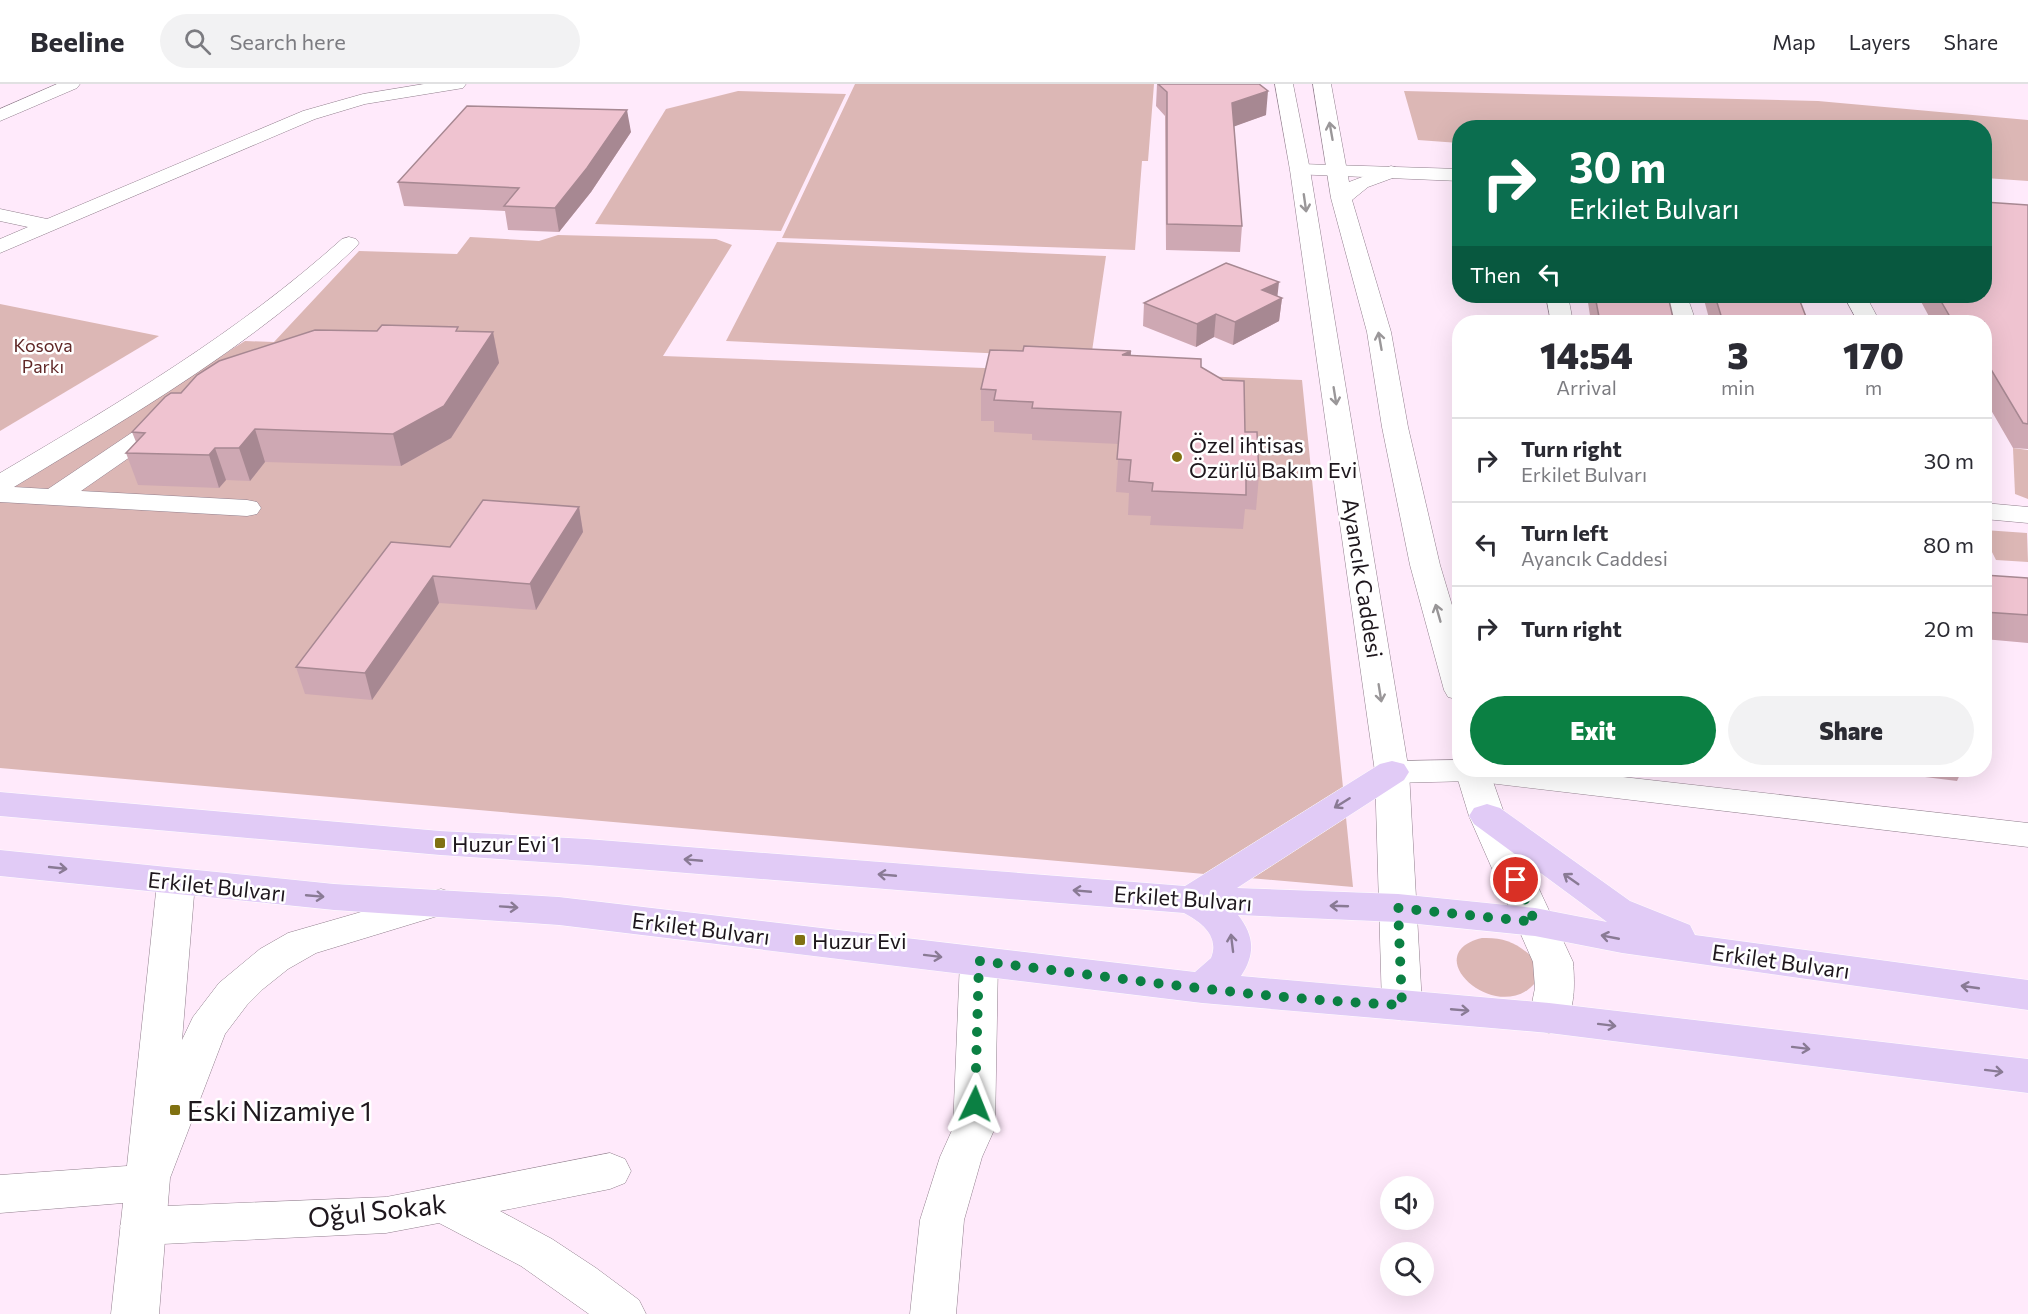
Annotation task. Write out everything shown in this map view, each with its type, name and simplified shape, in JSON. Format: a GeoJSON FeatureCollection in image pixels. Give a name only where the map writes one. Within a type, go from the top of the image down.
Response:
{"type":"FeatureCollection","features":[{"type":"Feature","properties":{"kind":"main road"},"geometry":{"type":"LineString","coordinates":[[1191,900],[1392,772]]}},
{"type":"Feature","properties":{"kind":"main road","name":"Erkilet Bulvarı"},"geometry":{"type":"LineString","coordinates":[[0,804],[440,843],[587,852],[1191,900],[1398,908],[1535,922],[1622,939],[2028,995]]}},
{"type":"Feature","properties":{"kind":"main road"},"geometry":{"type":"LineString","coordinates":[[1487,816],[1617,910],[1716,952]]}},
{"type":"Feature","properties":{"kind":"main road","name":"Erkilet Bulvarı"},"geometry":{"type":"LineString","coordinates":[[0,863],[176,883],[334,897],[559,911],[1202,988],[1549,1018]]}},
{"type":"Feature","properties":{"kind":"main road"},"geometry":{"type":"LineString","coordinates":[[1191,900],[1207,907],[1220,917],[1229,929],[1234,942],[1233,956],[1227,968],[1217,980],[1202,988]]}},
{"type":"Feature","properties":{"kind":"main road"},"geometry":{"type":"LineString","coordinates":[[1549,1018],[2028,1076]]}},
{"type":"Feature","properties":{"kind":"street"},"geometry":{"type":"LineString","coordinates":[[0,116],[71,84]]}},
{"type":"Feature","properties":{"kind":"street"},"geometry":{"type":"LineString","coordinates":[[0,247],[326,109],[377,96],[457,84]]}},
{"type":"Feature","properties":{"kind":"street","name":"Ayancık Caddesi"},"geometry":{"type":"LineString","coordinates":[[1284,84],[1300,170],[1392,772],[1402,1005]]}},
{"type":"Feature","properties":{"kind":"street"},"geometry":{"type":"LineString","coordinates":[[1322,84],[1341,198],[1378,332],[1395,427],[1425,565],[1452,661]]}},
{"type":"Feature","properties":{"kind":"street"},"geometry":{"type":"LineString","coordinates":[[1300,170],[1337,169],[1452,175]]}},
{"type":"Feature","properties":{"kind":"street"},"geometry":{"type":"LineString","coordinates":[[1341,198],[1361,183],[1391,172]]}},
{"type":"Feature","properties":{"kind":"street"},"geometry":{"type":"LineString","coordinates":[[0,215],[50,226]]}},
{"type":"Feature","properties":{"kind":"street"},"geometry":{"type":"LineString","coordinates":[[0,484],[232,340],[300,289],[349,243]]}},
{"type":"Feature","properties":{"kind":"street"},"geometry":{"type":"LineString","coordinates":[[54,497],[190,405]]}},
{"type":"Feature","properties":{"kind":"street"},"geometry":{"type":"LineString","coordinates":[[0,494],[247,508]]}},
{"type":"Feature","properties":{"kind":"street"},"geometry":{"type":"LineString","coordinates":[[1992,512],[2028,515]]}},
{"type":"Feature","properties":{"kind":"street"},"geometry":{"type":"LineString","coordinates":[[1392,772],[1452,770]]}},
{"type":"Feature","properties":{"kind":"street"},"geometry":{"type":"LineString","coordinates":[[1474,777],[1487,816],[1553,962],[1556,988],[1549,1018]]}},
{"type":"Feature","properties":{"kind":"street"},"geometry":{"type":"LineString","coordinates":[[1532,777],[2028,835]]}},
{"type":"Feature","properties":{"kind":"street"},"geometry":{"type":"LineString","coordinates":[[135,1314],[176,883]]}},
{"type":"Feature","properties":{"kind":"street"},"geometry":{"type":"LineString","coordinates":[[146,1183],[207,1028],[219,1011],[249,979],[274,959],[302,943],[441,902]]}},
{"type":"Feature","properties":{"kind":"street"},"geometry":{"type":"LineString","coordinates":[[933,1314],[942,1220],[957,1167],[974,1128],[979,961]]}},
{"type":"Feature","properties":{"kind":"street","name":"Oğul Sokak"},"geometry":{"type":"LineString","coordinates":[[142,1226],[386,1215],[610,1171]]}},
{"type":"Feature","properties":{"kind":"street"},"geometry":{"type":"LineString","coordinates":[[0,1194],[146,1183]]}},
{"type":"Feature","properties":{"kind":"street"},"geometry":{"type":"LineString","coordinates":[[442,1204],[519,1240],[592,1288],[623,1314]]}},
{"type":"Feature","properties":{"kind":"green space"},"geometry":{"type":"Polygon","coordinates":[[[855,84],[1154,84],[1148,161],[1142,161],[1135,250],[782,238],[855,84]]]}},
{"type":"Feature","properties":{"kind":"green space"},"geometry":{"type":"Polygon","coordinates":[[[738,91],[846,94],[781,231],[595,224],[666,109],[738,91]]]}},
{"type":"Feature","properties":{"kind":"green space"},"geometry":{"type":"Polygon","coordinates":[[[1404,91],[1818,101],[2028,120],[2028,181],[1992,178],[1992,120],[1452,120],[1452,142],[1418,140],[1404,91]]]}},
{"type":"Feature","properties":{"kind":"green space"},"geometry":{"type":"Polygon","coordinates":[[[558,235],[716,239],[732,245],[663,356],[1302,380],[1353,887],[0,768],[0,493],[245,341],[274,342],[359,251],[457,254],[470,237],[539,241],[558,235]]]}},
{"type":"Feature","properties":{"kind":"green space"},"geometry":{"type":"Polygon","coordinates":[[[777,242],[1106,256],[1091,358],[726,341],[777,242]]]}},
{"type":"Feature","properties":{"kind":"green space","name":"Kosova Parkı"},"geometry":{"type":"Polygon","coordinates":[[[0,304],[159,336],[0,431],[0,304]]]}},
{"type":"Feature","properties":{"kind":"green space"},"geometry":{"type":"Polygon","coordinates":[[[2013,448],[2028,450],[2028,499],[2015,494],[2013,448]]]}},
{"type":"Feature","properties":{"kind":"green space"},"geometry":{"type":"Polygon","coordinates":[[[1992,531],[2027,533],[2028,562],[1996,560],[1992,552],[1992,531]]]}},
{"type":"Feature","properties":{"kind":"green space"},"geometry":{"type":"Polygon","coordinates":[[[1482,938],[1510,942],[1527,953],[1533,958],[1536,982],[1520,994],[1502,997],[1485,993],[1470,983],[1460,971],[1457,958],[1464,946],[1482,938]]]}},
{"type":"Feature","properties":{"kind":"building"},"geometry":{"type":"Polygon","coordinates":[[[1158,84],[1259,84],[1268,91],[1232,103],[1242,226],[1167,224],[1167,92],[1158,84]]]}},
{"type":"Feature","properties":{"kind":"building"},"geometry":{"type":"Polygon","coordinates":[[[467,106],[627,110],[587,168],[555,208],[504,206],[519,188],[398,182],[467,106]]]}},
{"type":"Feature","properties":{"kind":"building"},"geometry":{"type":"Polygon","coordinates":[[[1992,203],[2028,205],[2028,424],[2023,423],[1992,371],[1992,315],[1949,315],[1942,303],[1992,303],[1992,203]]]}},
{"type":"Feature","properties":{"kind":"building"},"geometry":{"type":"Polygon","coordinates":[[[1226,263],[1279,282],[1262,290],[1282,298],[1235,322],[1216,314],[1197,324],[1144,303],[1226,263]]]}},
{"type":"Feature","properties":{"kind":"building"},"geometry":{"type":"Polygon","coordinates":[[[1596,303],[1670,303],[1672,315],[1599,315],[1596,303]]]}},
{"type":"Feature","properties":{"kind":"building"},"geometry":{"type":"Polygon","coordinates":[[[1717,303],[1801,303],[1805,315],[1721,315],[1717,303]]]}},
{"type":"Feature","properties":{"kind":"building"},"geometry":{"type":"Polygon","coordinates":[[[382,325],[458,327],[456,331],[493,332],[444,406],[393,434],[255,429],[239,448],[215,448],[209,455],[126,453],[145,433],[132,432],[165,397],[171,393],[181,393],[197,375],[219,361],[315,330],[377,331],[382,325]]]}},
{"type":"Feature","properties":{"kind":"building","name":"Özel ihtisas Özürlü Bakım Evi"},"geometry":{"type":"Polygon","coordinates":[[[1024,346],[1131,351],[1122,355],[1201,359],[1201,367],[1223,380],[1244,381],[1245,432],[1257,432],[1259,476],[1246,476],[1246,495],[1152,491],[1153,483],[1129,481],[1131,460],[1117,459],[1121,412],[1032,408],[1033,402],[994,400],[996,390],[981,389],[990,350],[1023,351],[1024,346]]]}},
{"type":"Feature","properties":{"kind":"building"},"geometry":{"type":"Polygon","coordinates":[[[483,500],[579,507],[530,584],[433,576],[365,673],[296,667],[391,542],[450,547],[483,500]]]}},
{"type":"Feature","properties":{"kind":"building"},"geometry":{"type":"Polygon","coordinates":[[[1992,576],[2028,578],[2028,615],[1992,613],[1992,576]]]}},
{"type":"Feature","properties":{"kind":"place","name":"Özel ihtisas Özürlü Bakım Evi"},"geometry":{"type":"Point","coordinates":[1177,457]}},
{"type":"Feature","properties":{"kind":"place","name":"Huzur Evi 1"},"geometry":{"type":"Point","coordinates":[440,843]}},
{"type":"Feature","properties":{"kind":"place","name":"Huzur Evi"},"geometry":{"type":"Point","coordinates":[800,940]}},
{"type":"Feature","properties":{"kind":"place","name":"Eski Nizamiye 1"},"geometry":{"type":"Point","coordinates":[175,1110]}},
{"type":"Feature","properties":{"kind":"route"},"geometry":{"type":"LineString","coordinates":[[975,1104],[979,961],[1202,988],[1402,1005],[1398,908],[1535,922],[1516,880]]}}]}
